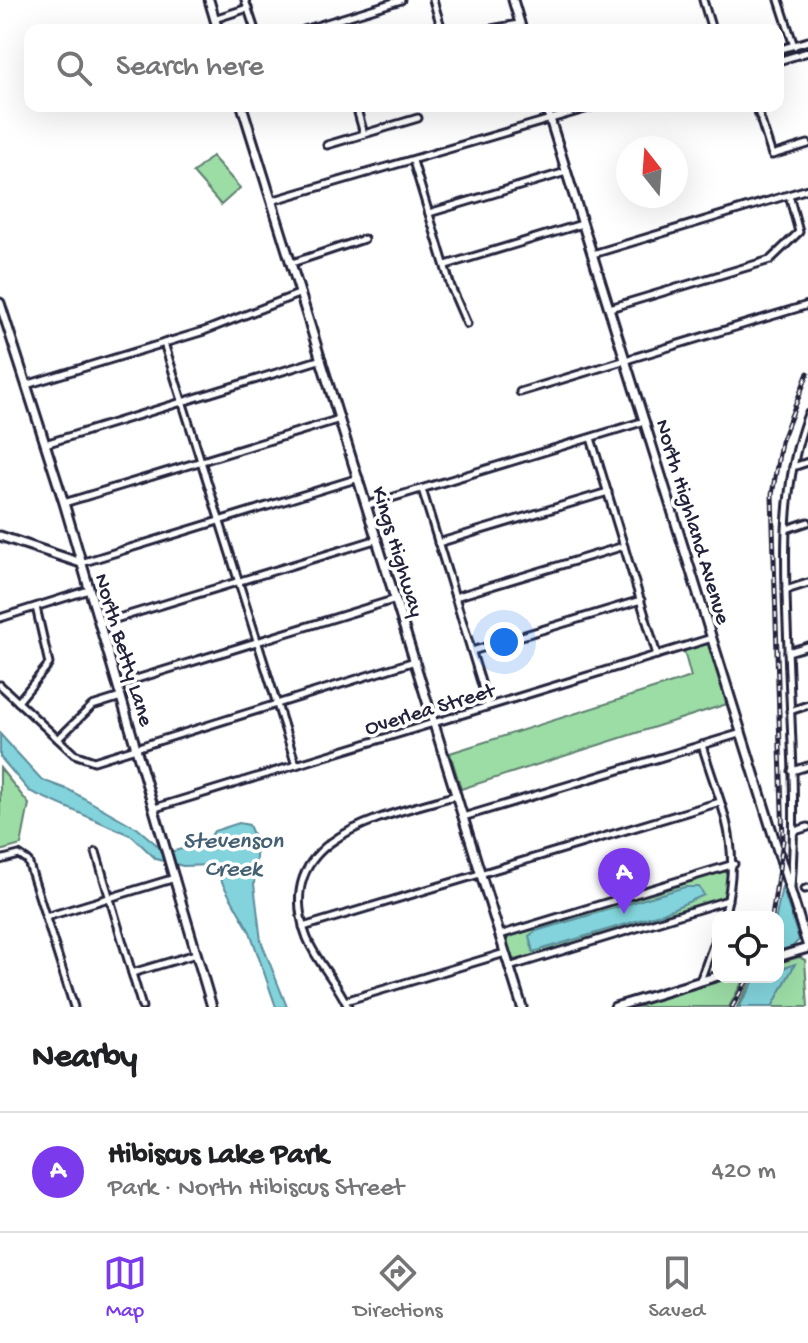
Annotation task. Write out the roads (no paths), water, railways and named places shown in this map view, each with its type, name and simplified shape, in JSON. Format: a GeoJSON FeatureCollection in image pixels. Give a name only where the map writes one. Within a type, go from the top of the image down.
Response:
{"type":"FeatureCollection","features":[{"type":"Feature","properties":{"kind":"street"},"geometry":{"type":"LineString","coordinates":[[209,0],[216,24]]}},
{"type":"Feature","properties":{"kind":"street"},"geometry":{"type":"LineString","coordinates":[[245,0],[253,24]]}},
{"type":"Feature","properties":{"kind":"street"},"geometry":{"type":"LineString","coordinates":[[323,24],[401,0]]}},
{"type":"Feature","properties":{"kind":"street"},"geometry":{"type":"LineString","coordinates":[[433,0],[440,24]]}},
{"type":"Feature","properties":{"kind":"street"},"geometry":{"type":"LineString","coordinates":[[513,0],[520,24]]}},
{"type":"Feature","properties":{"kind":"street"},"geometry":{"type":"LineString","coordinates":[[703,0],[710,24]]}},
{"type":"Feature","properties":{"kind":"street"},"geometry":{"type":"LineString","coordinates":[[779,0],[794,46]]}},
{"type":"Feature","properties":{"kind":"street"},"geometry":{"type":"LineString","coordinates":[[214,19],[248,8]]}},
{"type":"Feature","properties":{"kind":"street"},"geometry":{"type":"LineString","coordinates":[[784,49],[808,41]]}},
{"type":"Feature","properties":{"kind":"street"},"geometry":{"type":"LineString","coordinates":[[785,59],[808,52]]}},
{"type":"Feature","properties":{"kind":"street","name":"Kings Highway"},"geometry":{"type":"LineString","coordinates":[[244,112],[522,1007]]}},
{"type":"Feature","properties":{"kind":"street"},"geometry":{"type":"LineString","coordinates":[[358,112],[364,134]]}},
{"type":"Feature","properties":{"kind":"street","name":"North Highland Avenue"},"geometry":{"type":"LineString","coordinates":[[548,112],[808,947]]}},
{"type":"Feature","properties":{"kind":"street"},"geometry":{"type":"LineString","coordinates":[[270,201],[575,112]]}},
{"type":"Feature","properties":{"kind":"street"},"geometry":{"type":"LineString","coordinates":[[758,112],[772,155],[808,144]]}},
{"type":"Feature","properties":{"kind":"street"},"geometry":{"type":"LineString","coordinates":[[327,145],[418,118]]}},
{"type":"Feature","properties":{"kind":"street"},"geometry":{"type":"LineString","coordinates":[[413,161],[467,324]]}},
{"type":"Feature","properties":{"kind":"street"},"geometry":{"type":"LineString","coordinates":[[429,213],[567,172]]}},
{"type":"Feature","properties":{"kind":"street"},"geometry":{"type":"LineString","coordinates":[[593,254],[808,189]]}},
{"type":"Feature","properties":{"kind":"street"},"geometry":{"type":"LineString","coordinates":[[610,308],[777,256],[799,232],[789,195]]}},
{"type":"Feature","properties":{"kind":"street"},"geometry":{"type":"LineString","coordinates":[[446,265],[583,224]]}},
{"type":"Feature","properties":{"kind":"street"},"geometry":{"type":"LineString","coordinates":[[292,263],[364,239]]}},
{"type":"Feature","properties":{"kind":"street"},"geometry":{"type":"LineString","coordinates":[[26,385],[164,343],[302,292]]}},
{"type":"Feature","properties":{"kind":"street","name":"North Betty Lane"},"geometry":{"type":"LineString","coordinates":[[0,303],[64,503],[212,1007]]}},
{"type":"Feature","properties":{"kind":"street"},"geometry":{"type":"LineString","coordinates":[[520,392],[808,305]]}},
{"type":"Feature","properties":{"kind":"street"},"geometry":{"type":"LineString","coordinates":[[164,343],[296,765]]}},
{"type":"Feature","properties":{"kind":"street"},"geometry":{"type":"LineString","coordinates":[[45,444],[322,359]]}},
{"type":"Feature","properties":{"kind":"street"},"geometry":{"type":"LineString","coordinates":[[791,892],[795,831],[786,590],[787,529],[793,467],[808,414]]}},
{"type":"Feature","properties":{"kind":"street"},"geometry":{"type":"LineString","coordinates":[[64,503],[340,419]]}},
{"type":"Feature","properties":{"kind":"street"},"geometry":{"type":"LineString","coordinates":[[368,505],[645,421]]}},
{"type":"Feature","properties":{"kind":"street"},"geometry":{"type":"LineString","coordinates":[[591,438],[657,655]]}},
{"type":"Feature","properties":{"kind":"street"},"geometry":{"type":"LineString","coordinates":[[793,467],[808,462]]}},
{"type":"Feature","properties":{"kind":"street"},"geometry":{"type":"LineString","coordinates":[[0,536],[81,563],[359,478]]}},
{"type":"Feature","properties":{"kind":"street"},"geometry":{"type":"LineString","coordinates":[[422,489],[488,705]]}},
{"type":"Feature","properties":{"kind":"street"},"geometry":{"type":"LineString","coordinates":[[438,543],[608,492]]}},
{"type":"Feature","properties":{"kind":"street"},"geometry":{"type":"LineString","coordinates":[[787,529],[808,522]]}},
{"type":"Feature","properties":{"kind":"street"},"geometry":{"type":"LineString","coordinates":[[99,624],[378,539]]}},
{"type":"Feature","properties":{"kind":"street"},"geometry":{"type":"LineString","coordinates":[[455,597],[624,546]]}},
{"type":"Feature","properties":{"kind":"street"},"geometry":{"type":"LineString","coordinates":[[786,590],[808,583]]}},
{"type":"Feature","properties":{"kind":"street"},"geometry":{"type":"LineString","coordinates":[[0,618],[89,590]]}},
{"type":"Feature","properties":{"kind":"street"},"geometry":{"type":"LineString","coordinates":[[117,685],[396,599]]}},
{"type":"Feature","properties":{"kind":"street"},"geometry":{"type":"LineString","coordinates":[[472,651],[641,600]]}},
{"type":"Feature","properties":{"kind":"street"},"geometry":{"type":"LineString","coordinates":[[18,702],[49,664],[36,607]]}},
{"type":"Feature","properties":{"kind":"street","name":"Overlea Street"},"geometry":{"type":"LineString","coordinates":[[155,808],[712,638]]}},
{"type":"Feature","properties":{"kind":"street"},"geometry":{"type":"LineString","coordinates":[[788,652],[808,646]]}},
{"type":"Feature","properties":{"kind":"street"},"geometry":{"type":"LineString","coordinates":[[0,685],[74,754],[94,761],[416,661]]}},
{"type":"Feature","properties":{"kind":"street"},"geometry":{"type":"LineString","coordinates":[[58,739],[92,706],[121,697]]}},
{"type":"Feature","properties":{"kind":"street"},"geometry":{"type":"LineString","coordinates":[[790,711],[808,705]]}},
{"type":"Feature","properties":{"kind":"street"},"geometry":{"type":"LineString","coordinates":[[463,817],[742,733]]}},
{"type":"Feature","properties":{"kind":"street"},"geometry":{"type":"LineString","coordinates":[[702,745],[732,842],[734,864],[725,911]]}},
{"type":"Feature","properties":{"kind":"street"},"geometry":{"type":"LineString","coordinates":[[792,771],[808,766]]}},
{"type":"Feature","properties":{"kind":"street"},"geometry":{"type":"LineString","coordinates":[[457,795],[337,835],[319,851],[307,873],[301,898],[303,927],[315,955],[347,1004],[505,953]]}},
{"type":"Feature","properties":{"kind":"street"},"geometry":{"type":"LineString","coordinates":[[303,927],[720,802]]}},
{"type":"Feature","properties":{"kind":"street"},"geometry":{"type":"LineString","coordinates":[[795,831],[808,827]]}},
{"type":"Feature","properties":{"kind":"street"},"geometry":{"type":"LineString","coordinates":[[96,852],[142,1007]]}},
{"type":"Feature","properties":{"kind":"street"},"geometry":{"type":"LineString","coordinates":[[0,860],[24,857],[31,866],[74,1007]]}},
{"type":"Feature","properties":{"kind":"street"},"geometry":{"type":"LineString","coordinates":[[500,935],[734,864]]}},
{"type":"Feature","properties":{"kind":"street"},"geometry":{"type":"LineString","coordinates":[[46,917],[175,878]]}},
{"type":"Feature","properties":{"kind":"street"},"geometry":{"type":"LineString","coordinates":[[509,967],[728,900]]}},
{"type":"Feature","properties":{"kind":"street"},"geometry":{"type":"LineString","coordinates":[[784,955],[808,947]]}},
{"type":"Feature","properties":{"kind":"street"},"geometry":{"type":"LineString","coordinates":[[700,982],[712,948]]}},
{"type":"Feature","properties":{"kind":"street"},"geometry":{"type":"LineString","coordinates":[[132,973],[197,953]]}},
{"type":"Feature","properties":{"kind":"street"},"geometry":{"type":"LineString","coordinates":[[615,1007],[712,978]]}},
{"type":"Feature","properties":{"kind":"water","name":"Stevenson Creek"},"geometry":{"type":"Polygon","coordinates":[[[0,734],[42,780],[69,790],[137,828],[163,850],[174,851],[206,843],[214,831],[239,823],[249,825],[257,844],[254,884],[261,941],[287,1007],[276,1007],[250,932],[212,865],[183,866],[156,859],[132,836],[29,791],[0,757],[0,734]]]}},
{"type":"Feature","properties":{"kind":"water"},"geometry":{"type":"Polygon","coordinates":[[[782,886],[799,940],[792,947],[784,949],[784,911],[777,911],[782,886]]]}},
{"type":"Feature","properties":{"kind":"water"},"geometry":{"type":"Polygon","coordinates":[[[685,887],[699,887],[704,895],[663,913],[533,952],[529,936],[536,931],[685,887]]]}},
{"type":"Feature","properties":{"kind":"water"},"geometry":{"type":"Polygon","coordinates":[[[795,964],[772,1007],[739,1007],[753,983],[784,983],[784,968],[795,964]]]}},
{"type":"Feature","properties":{"kind":"railway"},"geometry":{"type":"LineString","coordinates":[[773,911],[783,841],[772,495],[781,442],[808,373]]}},
{"type":"Feature","properties":{"kind":"railway"},"geometry":{"type":"LineString","coordinates":[[732,1007],[746,983]]}},
{"type":"Feature","properties":{"kind":"place","name":"Hibiscus Lake Park"},"geometry":{"type":"Point","coordinates":[624,914]}}]}
